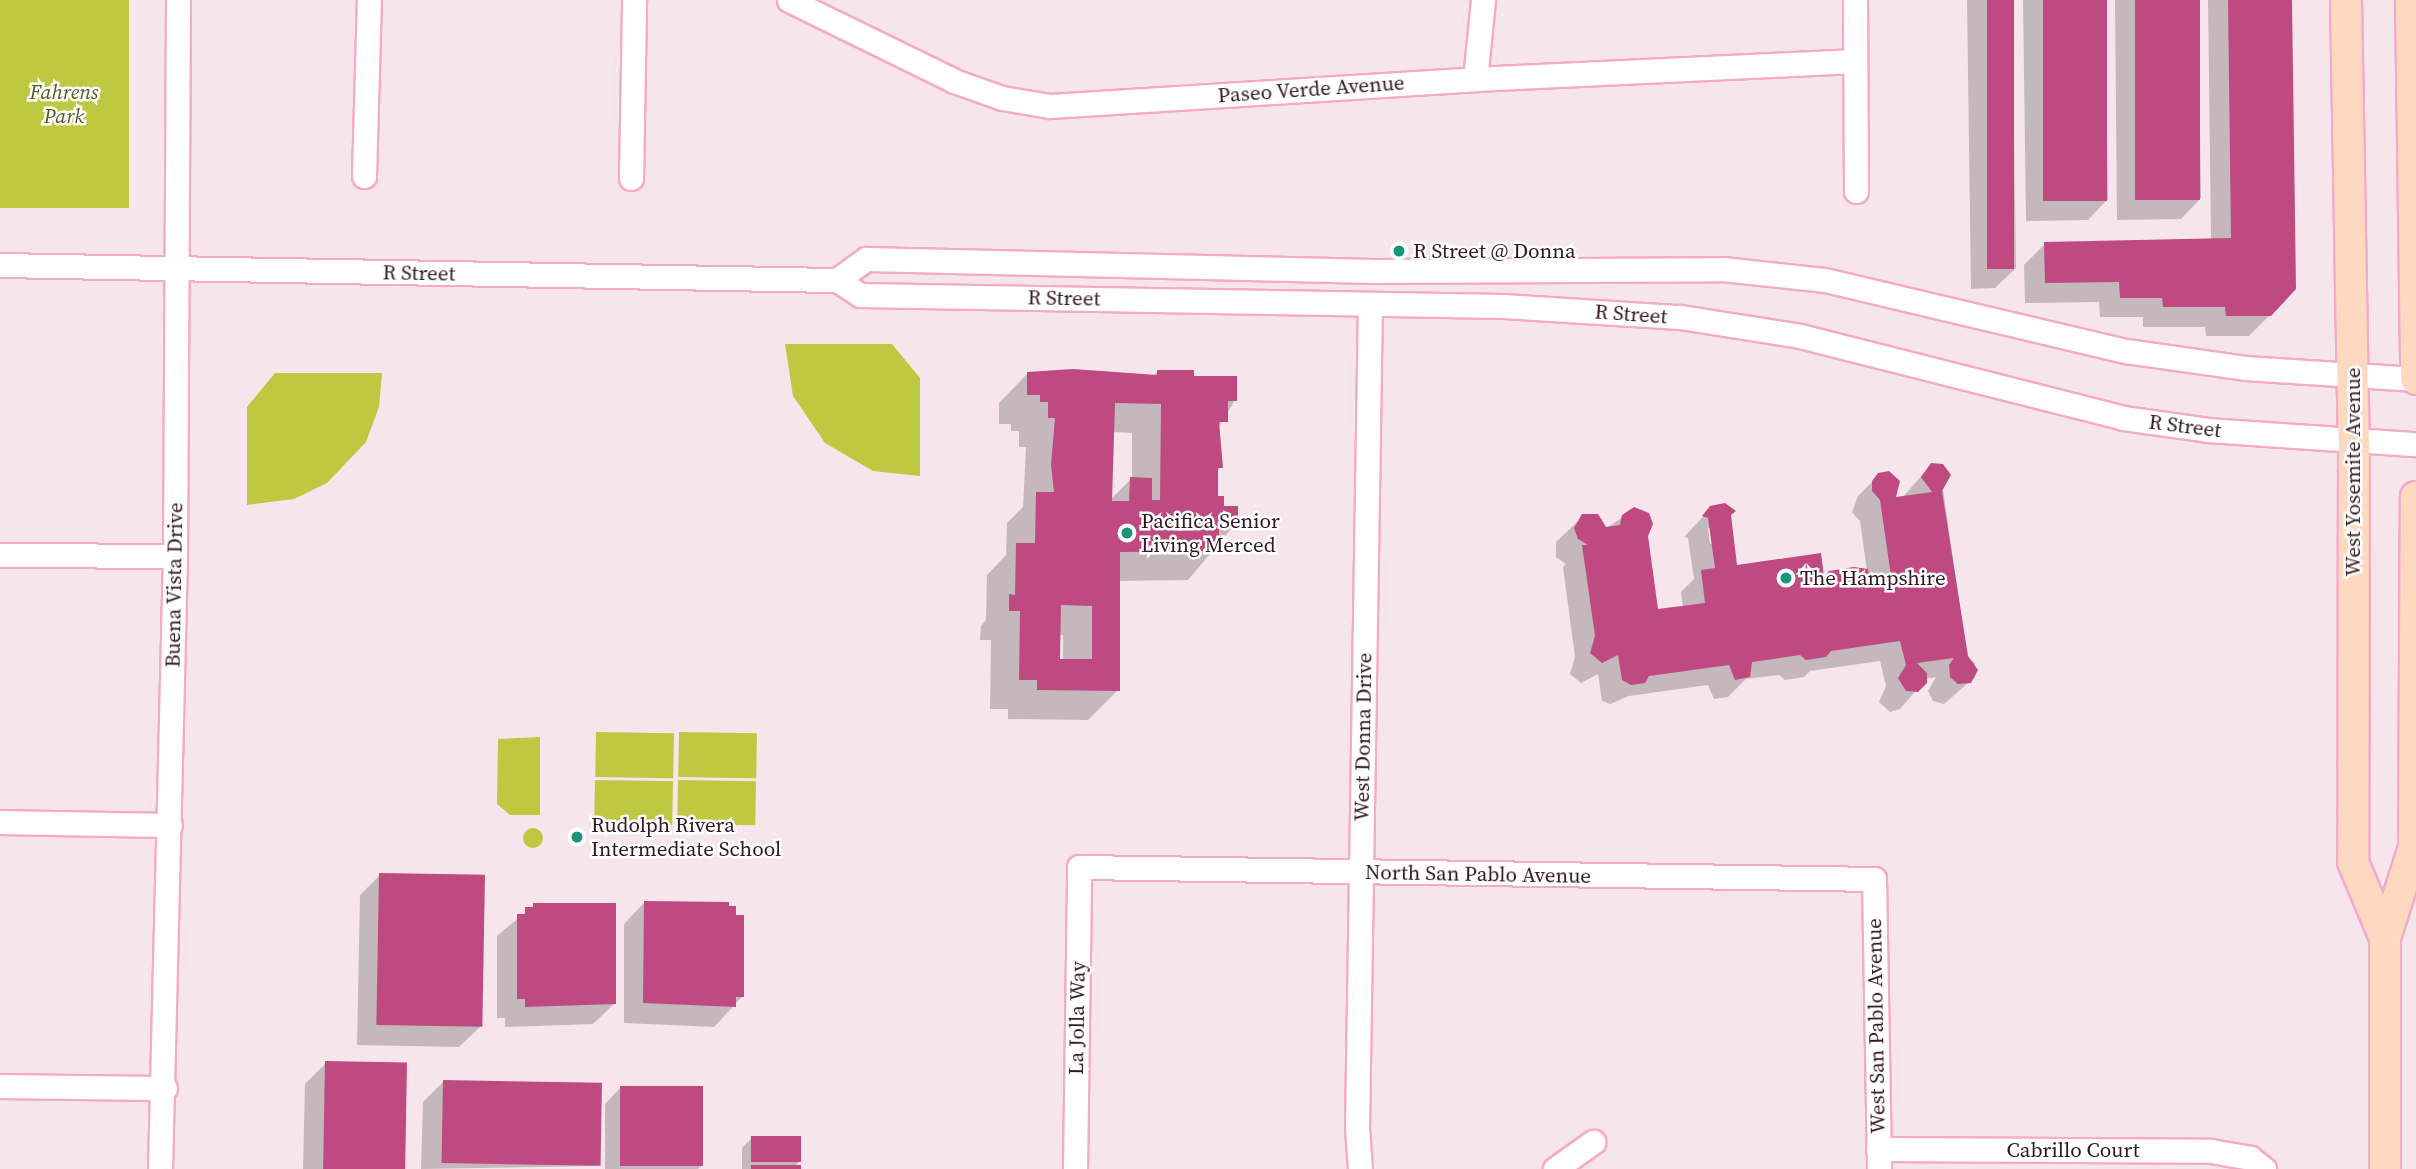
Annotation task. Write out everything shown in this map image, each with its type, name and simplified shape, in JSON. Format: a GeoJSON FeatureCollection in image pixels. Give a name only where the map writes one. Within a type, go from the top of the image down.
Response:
{"type":"FeatureCollection","features":[{"type":"Feature","properties":{"kind":"main road","name":"West Yosemite Avenue"},"geometry":{"type":"LineString","coordinates":[[2346,0],[2354,441],[2353,862],[2385,938]]}},
{"type":"Feature","properties":{"kind":"main road"},"geometry":{"type":"LineString","coordinates":[[2412,0],[2416,379]]}},
{"type":"Feature","properties":{"kind":"main road","name":"West Yosemite Avenue"},"geometry":{"type":"LineString","coordinates":[[2385,1169],[2385,938],[2414,847],[2416,497]]}},
{"type":"Feature","properties":{"kind":"street","name":"Buena Vista Drive"},"geometry":{"type":"LineString","coordinates":[[160,1169],[165,1088],[170,825],[178,0]]}},
{"type":"Feature","properties":{"kind":"street"},"geometry":{"type":"LineString","coordinates":[[364,176],[369,0]]}},
{"type":"Feature","properties":{"kind":"street"},"geometry":{"type":"LineString","coordinates":[[631,178],[634,0]]}},
{"type":"Feature","properties":{"kind":"street","name":"Paseo Verde Avenue"},"geometry":{"type":"LineString","coordinates":[[789,0],[954,81],[1002,98],[1050,106],[1475,79],[1855,61]]}},
{"type":"Feature","properties":{"kind":"street"},"geometry":{"type":"LineString","coordinates":[[1475,79],[1483,0]]}},
{"type":"Feature","properties":{"kind":"street"},"geometry":{"type":"LineString","coordinates":[[1856,0],[1856,191]]}},
{"type":"Feature","properties":{"kind":"street","name":"R Street"},"geometry":{"type":"LineString","coordinates":[[837,280],[866,259],[1373,271],[1723,269],[1825,280],[2126,351],[2245,368],[2416,379]]}},
{"type":"Feature","properties":{"kind":"street","name":"R Street"},"geometry":{"type":"LineString","coordinates":[[0,265],[837,280],[860,295],[1503,306],[1680,317],[1800,336],[2123,418],[2208,430],[2416,444]]}},
{"type":"Feature","properties":{"kind":"street","name":"West Donna Drive"},"geometry":{"type":"LineString","coordinates":[[1360,1169],[1361,872],[1370,304]]}},
{"type":"Feature","properties":{"kind":"street"},"geometry":{"type":"LineString","coordinates":[[0,555],[174,556]]}},
{"type":"Feature","properties":{"kind":"street"},"geometry":{"type":"LineString","coordinates":[[0,822],[170,825]]}},
{"type":"Feature","properties":{"kind":"street","name":"North San Pablo Avenue"},"geometry":{"type":"LineString","coordinates":[[1079,867],[1874,882]]}},
{"type":"Feature","properties":{"kind":"street","name":"La Jolla Way"},"geometry":{"type":"LineString","coordinates":[[1075,1169],[1079,867]]}},
{"type":"Feature","properties":{"kind":"street","name":"West San Pablo Avenue"},"geometry":{"type":"LineString","coordinates":[[1874,882],[1878,1159]]}},
{"type":"Feature","properties":{"kind":"street"},"geometry":{"type":"LineString","coordinates":[[0,1086],[165,1088]]}},
{"type":"Feature","properties":{"kind":"street"},"geometry":{"type":"LineString","coordinates":[[1555,1169],[1593,1142]]}},
{"type":"Feature","properties":{"kind":"street","name":"Cabrillo Court"},"geometry":{"type":"LineString","coordinates":[[1878,1159],[2211,1151],[2250,1158],[2264,1169]]}},
{"type":"Feature","properties":{"kind":"green space","name":"Fahrens Park"},"geometry":{"type":"Polygon","coordinates":[[[0,0],[129,0],[129,208],[0,208],[0,0]]]}},
{"type":"Feature","properties":{"kind":"green space"},"geometry":{"type":"Polygon","coordinates":[[[785,344],[892,344],[920,378],[920,476],[873,471],[825,443],[793,396],[785,344]]]}},
{"type":"Feature","properties":{"kind":"green space"},"geometry":{"type":"Polygon","coordinates":[[[275,373],[382,373],[379,407],[366,442],[327,483],[294,499],[247,505],[247,407],[275,373]]]}},
{"type":"Feature","properties":{"kind":"green space"},"geometry":{"type":"Polygon","coordinates":[[[596,732],[674,733],[673,778],[595,777],[596,732]]]}},
{"type":"Feature","properties":{"kind":"green space"},"geometry":{"type":"Polygon","coordinates":[[[679,732],[757,733],[756,778],[678,777],[679,732]]]}},
{"type":"Feature","properties":{"kind":"green space"},"geometry":{"type":"Polygon","coordinates":[[[540,737],[540,815],[510,815],[497,804],[498,739],[540,737]]]}},
{"type":"Feature","properties":{"kind":"green space"},"geometry":{"type":"Polygon","coordinates":[[[595,780],[673,781],[672,825],[594,824],[595,780]]]}},
{"type":"Feature","properties":{"kind":"green space"},"geometry":{"type":"Polygon","coordinates":[[[678,780],[756,781],[755,825],[677,824],[678,780]]]}},
{"type":"Feature","properties":{"kind":"green space"},"geometry":{"type":"Polygon","coordinates":[[[533,828],[540,831],[543,838],[540,845],[533,848],[526,845],[523,838],[526,831],[533,828]]]}},
{"type":"Feature","properties":{"kind":"building"},"geometry":{"type":"Polygon","coordinates":[[[1987,0],[2014,0],[2014,269],[1987,269],[1987,0]]]}},
{"type":"Feature","properties":{"kind":"building"},"geometry":{"type":"Polygon","coordinates":[[[2043,0],[2107,0],[2107,201],[2043,201],[2043,0]]]}},
{"type":"Feature","properties":{"kind":"building"},"geometry":{"type":"Polygon","coordinates":[[[2135,0],[2200,0],[2200,200],[2135,200],[2135,0]]]}},
{"type":"Feature","properties":{"kind":"building"},"geometry":{"type":"Polygon","coordinates":[[[2228,0],[2292,0],[2296,289],[2271,316],[2226,316],[2225,307],[2163,307],[2162,298],[2120,298],[2119,282],[2045,283],[2044,242],[2231,238],[2228,0]]]}},
{"type":"Feature","properties":{"kind":"building","name":"Pacifica Senior Living Merced"},"geometry":{"type":"Polygon","coordinates":[[[1073,369],[1157,375],[1157,370],[1194,370],[1194,376],[1237,376],[1237,401],[1228,401],[1228,422],[1219,422],[1223,468],[1218,468],[1218,496],[1224,496],[1224,506],[1238,506],[1238,523],[1219,524],[1219,551],[1120,552],[1120,691],[1037,690],[1037,680],[1019,680],[1020,611],[1009,611],[1009,594],[1015,595],[1016,543],[1035,543],[1036,492],[1054,492],[1051,465],[1055,418],[1048,418],[1048,402],[1040,402],[1040,395],[1027,395],[1027,372],[1073,369]],[[1115,403],[1112,501],[1129,501],[1130,477],[1152,478],[1152,500],[1160,500],[1161,404],[1115,403]],[[1061,605],[1060,659],[1092,659],[1092,606],[1061,605]]]}},
{"type":"Feature","properties":{"kind":"building","name":"The Hampshire"},"geometry":{"type":"Polygon","coordinates":[[[1931,463],[1943,464],[1951,475],[1942,491],[1968,656],[1978,670],[1971,683],[1958,684],[1950,677],[1949,665],[1954,658],[1917,663],[1927,673],[1927,683],[1918,692],[1906,691],[1898,678],[1906,665],[1900,641],[1831,651],[1826,657],[1806,660],[1800,655],[1752,662],[1750,677],[1735,680],[1729,665],[1649,676],[1645,683],[1631,685],[1622,680],[1618,655],[1602,663],[1590,653],[1595,636],[1582,545],[1588,545],[1578,539],[1574,528],[1582,514],[1598,514],[1606,527],[1620,525],[1622,515],[1634,507],[1649,513],[1653,524],[1648,536],[1658,609],[1705,603],[1701,570],[1715,568],[1708,518],[1702,516],[1710,506],[1725,503],[1736,511],[1731,515],[1737,565],[1821,553],[1824,577],[1829,571],[1854,567],[1868,569],[1870,579],[1891,576],[1880,500],[1872,491],[1872,481],[1878,473],[1889,471],[1900,481],[1896,497],[1932,492],[1921,477],[1931,463]]]}},
{"type":"Feature","properties":{"kind":"building"},"geometry":{"type":"Polygon","coordinates":[[[379,873],[485,875],[482,1027],[376,1025],[379,873]]]}},
{"type":"Feature","properties":{"kind":"building"},"geometry":{"type":"Polygon","coordinates":[[[644,901],[729,902],[729,906],[736,906],[736,915],[744,915],[744,997],[736,997],[736,1007],[643,1003],[644,901]]]}},
{"type":"Feature","properties":{"kind":"building"},"geometry":{"type":"Polygon","coordinates":[[[533,903],[616,903],[616,1004],[525,1007],[525,999],[517,999],[517,914],[525,914],[525,907],[533,907],[533,903]]]}},
{"type":"Feature","properties":{"kind":"building"},"geometry":{"type":"Polygon","coordinates":[[[325,1061],[407,1062],[405,1169],[323,1169],[325,1061]]]}},
{"type":"Feature","properties":{"kind":"building"},"geometry":{"type":"Polygon","coordinates":[[[443,1080],[602,1083],[601,1166],[442,1163],[443,1080]]]}},
{"type":"Feature","properties":{"kind":"building"},"geometry":{"type":"Polygon","coordinates":[[[620,1086],[703,1086],[703,1166],[620,1166],[620,1086]]]}},
{"type":"Feature","properties":{"kind":"building"},"geometry":{"type":"Polygon","coordinates":[[[751,1136],[801,1136],[801,1162],[751,1162],[751,1136]]]}},
{"type":"Feature","properties":{"kind":"building"},"geometry":{"type":"Polygon","coordinates":[[[751,1165],[801,1165],[801,1169],[751,1169],[751,1165]]]}},
{"type":"Feature","properties":{"kind":"place","name":"R Street @ Donna"},"geometry":{"type":"Point","coordinates":[1399,251]}},
{"type":"Feature","properties":{"kind":"place","name":"Pacifica Senior Living Merced"},"geometry":{"type":"Point","coordinates":[1127,533]}},
{"type":"Feature","properties":{"kind":"place","name":"The Hampshire"},"geometry":{"type":"Point","coordinates":[1786,578]}},
{"type":"Feature","properties":{"kind":"place","name":"Rudolph Rivera Intermediate School"},"geometry":{"type":"Point","coordinates":[577,837]}}]}
